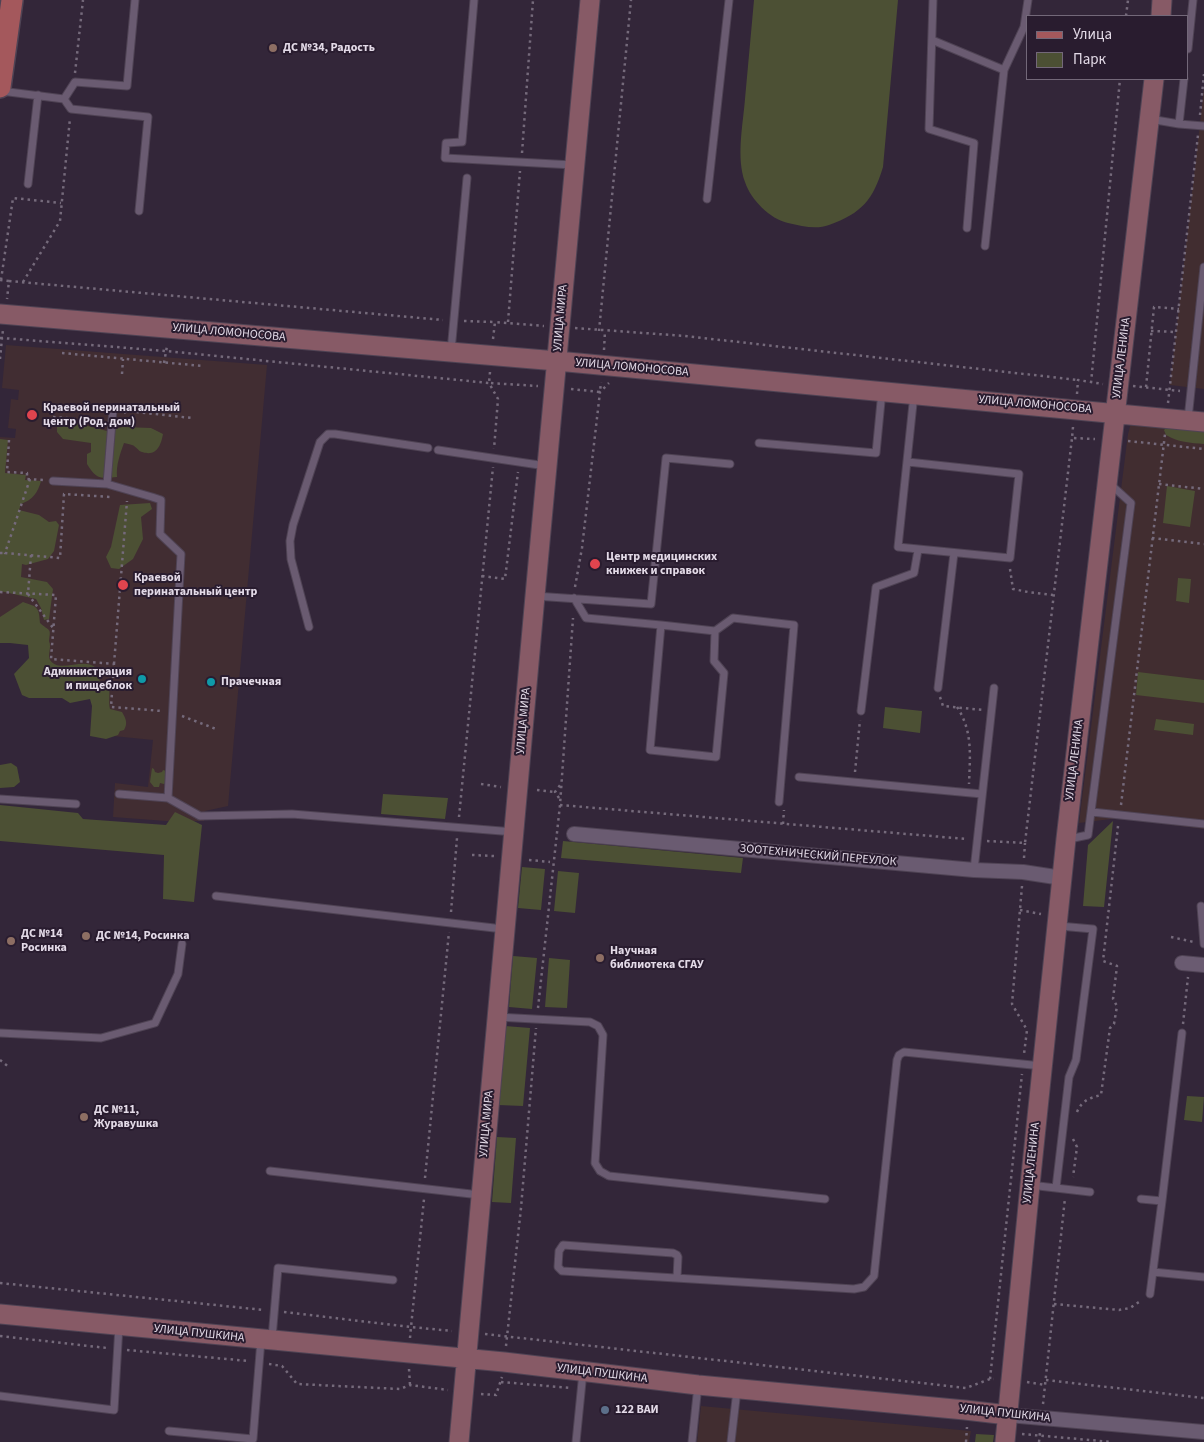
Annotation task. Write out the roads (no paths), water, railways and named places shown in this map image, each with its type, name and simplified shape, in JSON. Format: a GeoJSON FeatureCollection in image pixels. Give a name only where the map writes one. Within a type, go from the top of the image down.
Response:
{"type":"FeatureCollection","features":[{"type":"Feature","properties":{"kind":"main road"},"geometry":{"type":"LineString","coordinates":[[0,89],[12,0]]}},
{"type":"Feature","properties":{"kind":"main road","name":"УЛИЦА МИРА"},"geometry":{"type":"LineString","coordinates":[[459,1442],[590,0]]}},
{"type":"Feature","properties":{"kind":"main road"},"geometry":{"type":"LineString","coordinates":[[1161,15],[1162,0]]}},
{"type":"Feature","properties":{"kind":"main road","name":"УЛИЦА ЛЕНИНА"},"geometry":{"type":"LineString","coordinates":[[1005,1442],[1066,839],[1154,80]]}},
{"type":"Feature","properties":{"kind":"main road","name":"УЛИЦА ЛОМОНОСОВА"},"geometry":{"type":"LineString","coordinates":[[0,314],[557,361],[606,374],[882,391],[1196,421]]}},
{"type":"Feature","properties":{"kind":"main road","name":"УЛИЦА ПУШКИНА"},"geometry":{"type":"LineString","coordinates":[[0,1314],[466,1359],[1008,1415]]}},
{"type":"Feature","properties":{"kind":"street","name":"ЗООТЕХНИЧЕСКИЙ ПЕРЕУЛОК"},"geometry":{"type":"LineString","coordinates":[[574,834],[974,870],[1023,872],[1062,878]]}},
{"type":"Feature","properties":{"kind":"street"},"geometry":{"type":"LineString","coordinates":[[1185,963],[1204,965]]}},
{"type":"Feature","properties":{"kind":"street","name":"УЛИЦА ПУШКИНА"},"geometry":{"type":"LineString","coordinates":[[1008,1415],[1204,1432]]}},
{"type":"Feature","properties":{"kind":"lane"},"geometry":{"type":"LineString","coordinates":[[64,98],[75,82],[127,86],[135,0]]}},
{"type":"Feature","properties":{"kind":"lane"},"geometry":{"type":"LineString","coordinates":[[474,0],[462,142],[446,143],[445,158],[576,165]]}},
{"type":"Feature","properties":{"kind":"lane"},"geometry":{"type":"LineString","coordinates":[[707,199],[729,0]]}},
{"type":"Feature","properties":{"kind":"lane"},"geometry":{"type":"LineString","coordinates":[[933,0],[930,129],[974,143],[967,228]]}},
{"type":"Feature","properties":{"kind":"lane"},"geometry":{"type":"LineString","coordinates":[[985,246],[1004,70],[1024,27],[1028,0]]}},
{"type":"Feature","properties":{"kind":"lane"},"geometry":{"type":"LineString","coordinates":[[1189,39],[1193,0]]}},
{"type":"Feature","properties":{"kind":"lane"},"geometry":{"type":"LineString","coordinates":[[932,40],[1004,70]]}},
{"type":"Feature","properties":{"kind":"lane"},"geometry":{"type":"LineString","coordinates":[[1179,124],[1184,80]]}},
{"type":"Feature","properties":{"kind":"lane"},"geometry":{"type":"LineString","coordinates":[[0,89],[64,98]]}},
{"type":"Feature","properties":{"kind":"lane"},"geometry":{"type":"LineString","coordinates":[[28,184],[38,95]]}},
{"type":"Feature","properties":{"kind":"lane"},"geometry":{"type":"LineString","coordinates":[[64,98],[71,109],[148,117],[139,212]]}},
{"type":"Feature","properties":{"kind":"lane"},"geometry":{"type":"LineString","coordinates":[[1149,119],[1201,126]]}},
{"type":"Feature","properties":{"kind":"lane"},"geometry":{"type":"LineString","coordinates":[[451,351],[467,178]]}},
{"type":"Feature","properties":{"kind":"lane"},"geometry":{"type":"LineString","coordinates":[[1196,421],[1204,267]]}},
{"type":"Feature","properties":{"kind":"lane"},"geometry":{"type":"LineString","coordinates":[[759,443],[876,454],[882,391]]}},
{"type":"Feature","properties":{"kind":"lane"},"geometry":{"type":"LineString","coordinates":[[908,462],[1019,474],[1010,558],[898,547],[914,394]]}},
{"type":"Feature","properties":{"kind":"lane"},"geometry":{"type":"LineString","coordinates":[[107,484],[113,409]]}},
{"type":"Feature","properties":{"kind":"lane"},"geometry":{"type":"LineString","coordinates":[[309,627],[291,559],[290,541],[293,525],[320,442],[328,434],[335,434],[428,448]]}},
{"type":"Feature","properties":{"kind":"lane"},"geometry":{"type":"LineString","coordinates":[[438,450],[547,466]]}},
{"type":"Feature","properties":{"kind":"lane"},"geometry":{"type":"LineString","coordinates":[[535,596],[651,604],[666,458],[730,464]]}},
{"type":"Feature","properties":{"kind":"lane"},"geometry":{"type":"LineString","coordinates":[[50,480],[107,484],[161,500],[160,534],[181,554],[168,798]]}},
{"type":"Feature","properties":{"kind":"lane"},"geometry":{"type":"LineString","coordinates":[[1066,839],[1088,835],[1131,503],[1107,481]]}},
{"type":"Feature","properties":{"kind":"lane"},"geometry":{"type":"LineString","coordinates":[[860,711],[876,587],[914,572],[918,550]]}},
{"type":"Feature","properties":{"kind":"lane"},"geometry":{"type":"LineString","coordinates":[[938,688],[954,552]]}},
{"type":"Feature","properties":{"kind":"lane"},"geometry":{"type":"LineString","coordinates":[[574,598],[586,618],[715,631],[732,618],[794,625],[779,802]]}},
{"type":"Feature","properties":{"kind":"lane"},"geometry":{"type":"LineString","coordinates":[[661,625],[650,750],[716,757],[724,673],[714,660],[715,631]]}},
{"type":"Feature","properties":{"kind":"lane"},"geometry":{"type":"LineString","coordinates":[[974,870],[994,688]]}},
{"type":"Feature","properties":{"kind":"lane"},"geometry":{"type":"LineString","coordinates":[[799,776],[982,794]]}},
{"type":"Feature","properties":{"kind":"lane"},"geometry":{"type":"LineString","coordinates":[[120,794],[168,798],[200,816],[292,814],[514,832]]}},
{"type":"Feature","properties":{"kind":"lane"},"geometry":{"type":"LineString","coordinates":[[0,799],[76,804]]}},
{"type":"Feature","properties":{"kind":"lane"},"geometry":{"type":"LineString","coordinates":[[1092,812],[1204,824]]}},
{"type":"Feature","properties":{"kind":"lane"},"geometry":{"type":"LineString","coordinates":[[216,896],[506,930]]}},
{"type":"Feature","properties":{"kind":"lane"},"geometry":{"type":"LineString","coordinates":[[1201,906],[1204,944]]}},
{"type":"Feature","properties":{"kind":"lane"},"geometry":{"type":"LineString","coordinates":[[1056,1188],[1070,1077],[1076,1060],[1093,929],[1057,926]]}},
{"type":"Feature","properties":{"kind":"lane"},"geometry":{"type":"LineString","coordinates":[[0,1032],[100,1038],[155,1023],[178,974],[182,944]]}},
{"type":"Feature","properties":{"kind":"lane"},"geometry":{"type":"LineString","coordinates":[[497,1016],[590,1022],[598,1026],[602,1035],[595,1163],[600,1171],[609,1176],[825,1199]]}},
{"type":"Feature","properties":{"kind":"lane"},"geometry":{"type":"LineString","coordinates":[[1150,1294],[1182,1033]]}},
{"type":"Feature","properties":{"kind":"lane"},"geometry":{"type":"LineString","coordinates":[[677,1278],[678,1257],[673,1253],[563,1245],[559,1251],[558,1267],[562,1271],[854,1289],[864,1287],[874,1276],[899,1055],[904,1052],[1042,1066]]}},
{"type":"Feature","properties":{"kind":"lane"},"geometry":{"type":"LineString","coordinates":[[270,1171],[480,1195]]}},
{"type":"Feature","properties":{"kind":"lane"},"geometry":{"type":"LineString","coordinates":[[1030,1185],[1090,1192]]}},
{"type":"Feature","properties":{"kind":"lane"},"geometry":{"type":"LineString","coordinates":[[1141,1199],[1162,1202]]}},
{"type":"Feature","properties":{"kind":"lane"},"geometry":{"type":"LineString","coordinates":[[170,1431],[253,1439],[258,1362],[274,1311],[278,1268],[393,1280]]}},
{"type":"Feature","properties":{"kind":"lane"},"geometry":{"type":"LineString","coordinates":[[1153,1272],[1204,1277]]}},
{"type":"Feature","properties":{"kind":"lane"},"geometry":{"type":"LineString","coordinates":[[0,1396],[114,1410],[119,1326]]}},
{"type":"Feature","properties":{"kind":"lane"},"geometry":{"type":"LineString","coordinates":[[576,1442],[583,1371]]}},
{"type":"Feature","properties":{"kind":"lane"},"geometry":{"type":"LineString","coordinates":[[692,1442],[698,1384]]}},
{"type":"Feature","properties":{"kind":"lane"},"geometry":{"type":"LineString","coordinates":[[731,1442],[737,1388]]}},
{"type":"Feature","properties":{"kind":"place","name":"ДС №34, Радость"},"geometry":{"type":"Point","coordinates":[273,48]}},
{"type":"Feature","properties":{"kind":"place","name":"Краевой перинатальный центр (Род. дом)"},"geometry":{"type":"Point","coordinates":[32,415]}},
{"type":"Feature","properties":{"kind":"place","name":"Центр медицинских книжек и справок"},"geometry":{"type":"Point","coordinates":[595,564]}},
{"type":"Feature","properties":{"kind":"place","name":"Краевой перинатальный центр"},"geometry":{"type":"Point","coordinates":[123,585]}},
{"type":"Feature","properties":{"kind":"place","name":"Администрация и пищеблок"},"geometry":{"type":"Point","coordinates":[142,679]}},
{"type":"Feature","properties":{"kind":"place","name":"Прачечная"},"geometry":{"type":"Point","coordinates":[211,682]}},
{"type":"Feature","properties":{"kind":"place","name":"ДС №14, Росинка"},"geometry":{"type":"Point","coordinates":[86,936]}},
{"type":"Feature","properties":{"kind":"place","name":"ДС №14 Росинка"},"geometry":{"type":"Point","coordinates":[11,941]}},
{"type":"Feature","properties":{"kind":"place","name":"Научная библиотека СГАУ"},"geometry":{"type":"Point","coordinates":[600,958]}},
{"type":"Feature","properties":{"kind":"place","name":"ДС №11, Журавушка"},"geometry":{"type":"Point","coordinates":[84,1117]}},
{"type":"Feature","properties":{"kind":"place","name":"122 ВАИ"},"geometry":{"type":"Point","coordinates":[605,1410]}}]}
